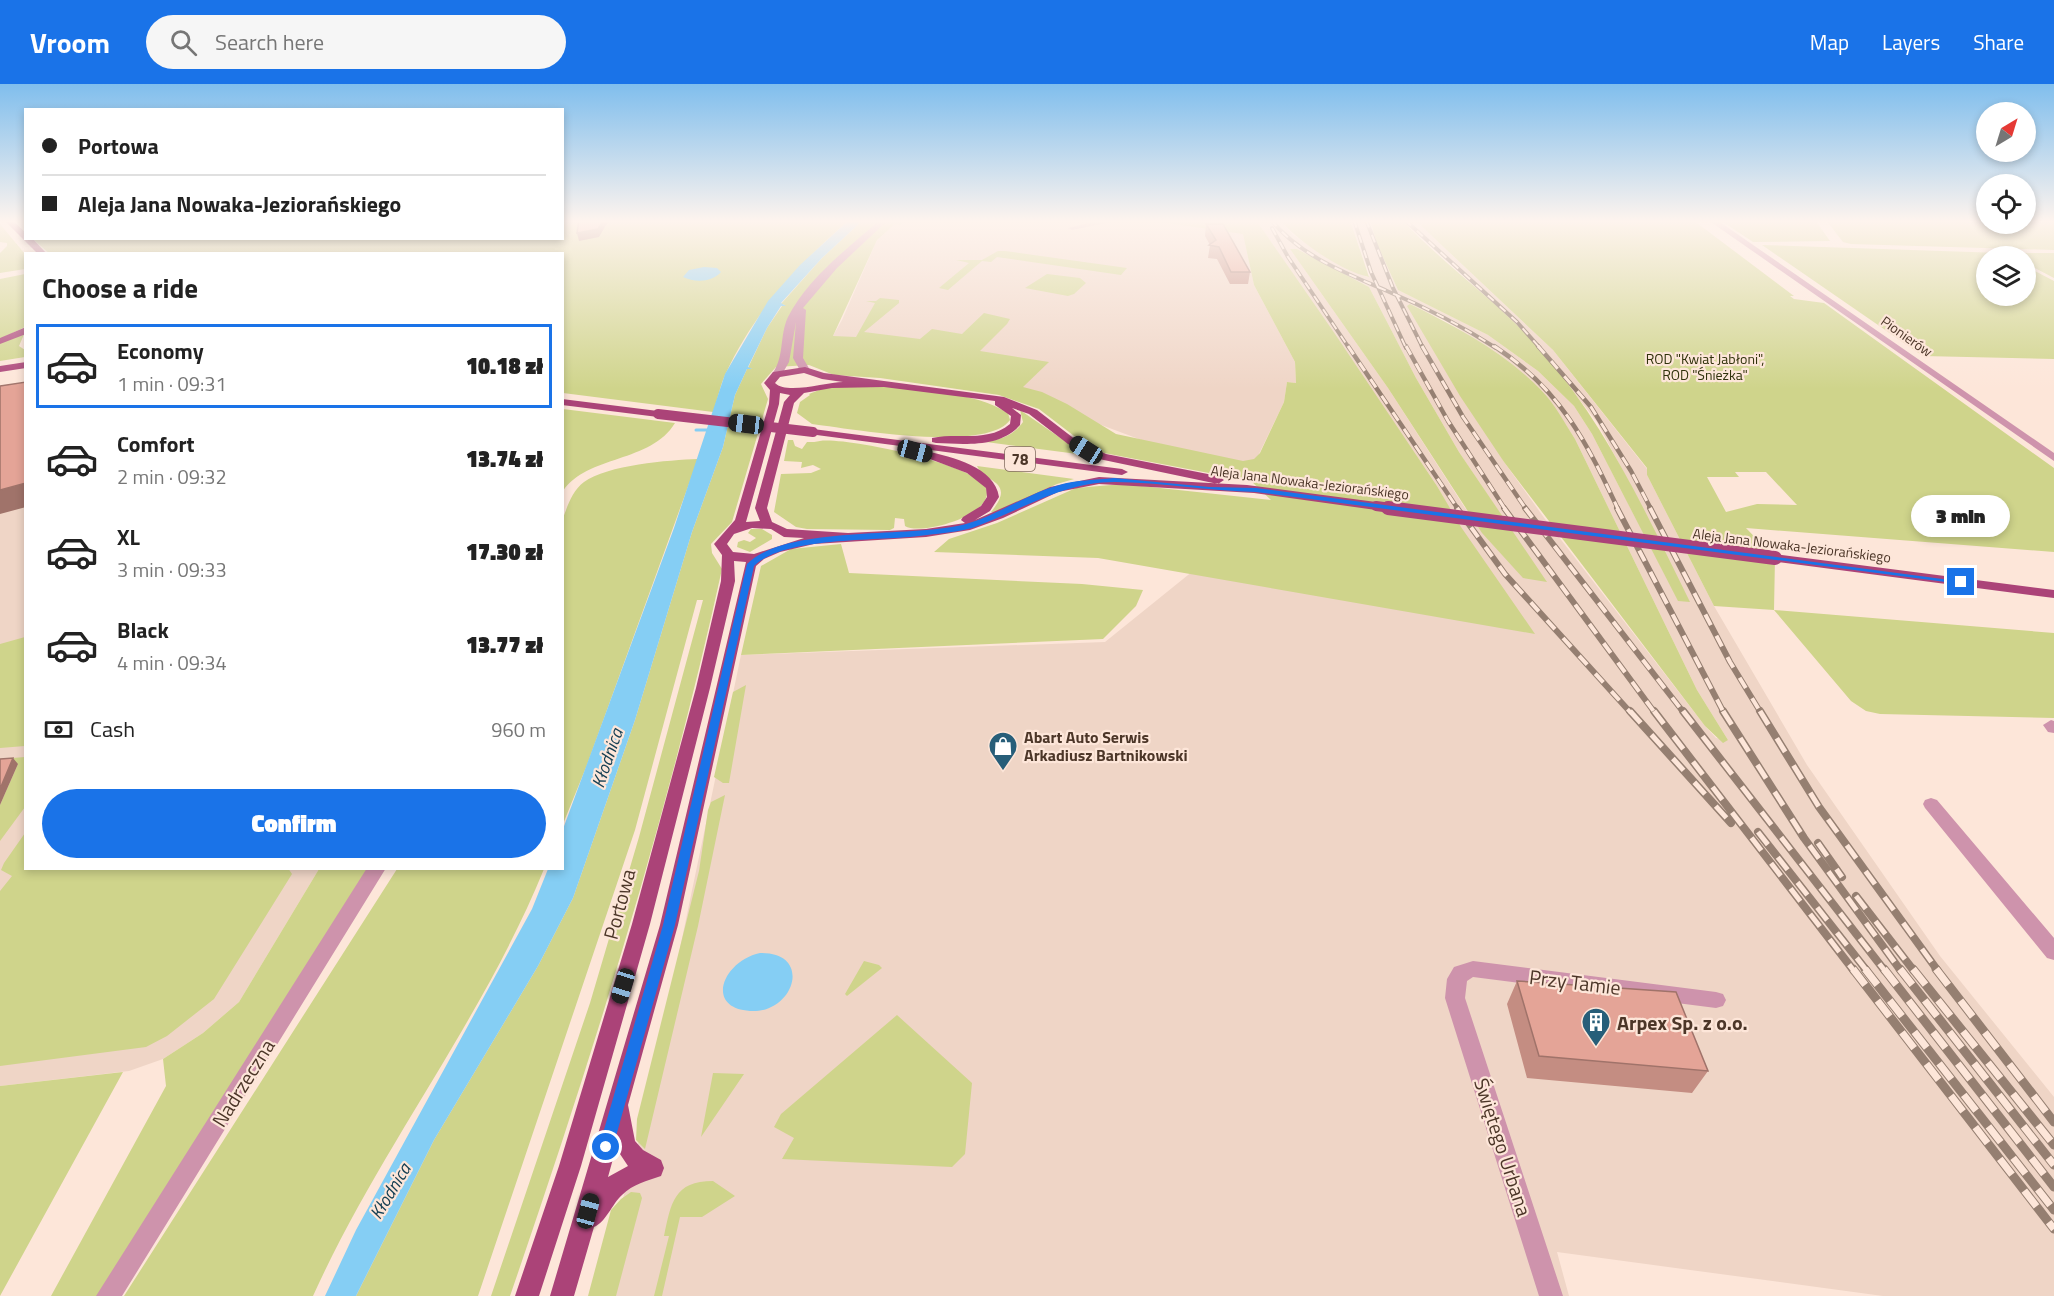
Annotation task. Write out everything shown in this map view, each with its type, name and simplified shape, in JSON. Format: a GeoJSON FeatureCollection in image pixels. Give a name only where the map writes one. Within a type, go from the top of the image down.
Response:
{"type":"FeatureCollection","features":[{"type":"Feature","properties":{"kind":"main road"},"geometry":{"type":"LineString","coordinates":[[0,341],[24,331]]}},
{"type":"Feature","properties":{"kind":"main road"},"geometry":{"type":"LineString","coordinates":[[2,367],[24,361]]}},
{"type":"Feature","properties":{"kind":"main road"},"geometry":{"type":"LineString","coordinates":[[2,367],[24,366]]}},
{"type":"Feature","properties":{"kind":"main road"},"geometry":{"type":"LineString","coordinates":[[888,384],[816,387],[799,392],[775,389],[770,383],[777,374],[805,370],[822,376],[888,384],[985,397],[1023,406],[1072,442],[1102,457],[1256,490]]}},
{"type":"Feature","properties":{"kind":"main road"},"geometry":{"type":"LineString","coordinates":[[816,387],[821,384],[822,376]]}},
{"type":"Feature","properties":{"kind":"main road"},"geometry":{"type":"LineString","coordinates":[[736,528],[741,520],[774,404],[775,389]]}},
{"type":"Feature","properties":{"kind":"main road"},"geometry":{"type":"LineString","coordinates":[[767,524],[761,508],[767,481],[789,402],[799,392]]}},
{"type":"Feature","properties":{"kind":"main road"},"geometry":{"type":"LineString","coordinates":[[826,434],[948,440],[1000,435],[1011,429],[1017,420],[1014,412],[985,397]]}},
{"type":"Feature","properties":{"kind":"main road","name":"Aleja Jana Nowaka-Jeziorańskiego"},"geometry":{"type":"LineString","coordinates":[[564,402],[813,432],[2054,594]]}},
{"type":"Feature","properties":{"kind":"main road"},"geometry":{"type":"LineString","coordinates":[[826,434],[940,458],[989,481],[994,497],[982,513],[946,530]]}},
{"type":"Feature","properties":{"kind":"main road"},"geometry":{"type":"LineString","coordinates":[[562,1296],[669,925],[750,565],[758,558],[794,544],[946,530],[992,518],[1044,493],[1082,482],[1129,480],[1209,489],[1256,490]]}},
{"type":"Feature","properties":{"kind":"main road"},"geometry":{"type":"LineString","coordinates":[[736,528],[767,524],[784,533],[854,537]]}},
{"type":"Feature","properties":{"kind":"main road","name":"Portowa"},"geometry":{"type":"LineString","coordinates":[[527,1296],[570,1166],[641,924],[728,581],[728,555],[720,544],[725,535],[736,528]]}},
{"type":"Feature","properties":{"kind":"main road"},"geometry":{"type":"LineString","coordinates":[[779,549],[786,538],[784,533]]}},
{"type":"Feature","properties":{"kind":"main road"},"geometry":{"type":"LineString","coordinates":[[728,555],[758,558]]}},
{"type":"Feature","properties":{"kind":"main road"},"geometry":{"type":"LineString","coordinates":[[582,1233],[610,1187],[632,1174],[653,1168],[633,1159],[624,1146],[618,1104]]}},
{"type":"Feature","properties":{"kind":"street"},"geometry":{"type":"LineString","coordinates":[[777,374],[783,365],[791,321],[826,277]]}},
{"type":"Feature","properties":{"kind":"street","name":"Pionierów"},"geometry":{"type":"LineString","coordinates":[[1794,277],[1993,413],[2054,458]]}},
{"type":"Feature","properties":{"kind":"street"},"geometry":{"type":"LineString","coordinates":[[800,308],[798,358],[805,370]]}},
{"type":"Feature","properties":{"kind":"street"},"geometry":{"type":"LineString","coordinates":[[1931,804],[2054,952]]}},
{"type":"Feature","properties":{"kind":"street","name":"Nadrzeczna"},"geometry":{"type":"LineString","coordinates":[[108,1296],[375,870]]}},
{"type":"Feature","properties":{"kind":"street","name":"Przy Tamie"},"geometry":{"type":"LineString","coordinates":[[1455,998],[1457,979],[1461,973],[1473,969],[1716,1000]]}},
{"type":"Feature","properties":{"kind":"street","name":"Świętego Urbana"},"geometry":{"type":"LineString","coordinates":[[1455,998],[1551,1296]]}},
{"type":"Feature","properties":{"kind":"shaded area"},"geometry":{"type":"Polygon","coordinates":[[[861,277],[1252,277],[1254,285],[1295,362],[1296,383],[1287,382],[1284,402],[1258,456],[1251,481],[1080,417],[1032,392],[817,364],[842,320],[861,277]]]}},
{"type":"Feature","properties":{"kind":"shaded area"},"geometry":{"type":"Polygon","coordinates":[[[1294,277],[1309,277],[1388,388],[1465,508],[1546,582],[1459,452],[1416,378],[1369,287],[1349,277],[1392,277],[1398,290],[1488,335],[1538,371],[1574,406],[1592,434],[1678,600],[1650,522],[1597,422],[1544,354],[1499,306],[1466,277],[1475,277],[1553,350],[1647,469],[1647,475],[1714,606],[1807,765],[1940,956],[2054,1097],[2054,1296],[1883,1296],[1557,1252],[1569,1296],[596,1296],[643,1126],[741,655],[1105,642],[1276,504],[1460,527],[1437,486],[1294,277]],[[1410,304],[1504,462],[1545,519],[1705,726],[1716,738],[1728,740],[1697,690],[1575,439],[1553,405],[1542,391],[1500,355],[1448,322],[1410,304]]]}},
{"type":"Feature","properties":{"kind":"shaded area"},"geometry":{"type":"Polygon","coordinates":[[[24,389],[24,870],[318,870],[239,1002],[203,1033],[163,1059],[129,1071],[0,1086],[0,390],[24,389]]]}},
{"type":"Feature","properties":{"kind":"green space"},"geometry":{"type":"Polygon","coordinates":[[[24,277],[24,327],[0,339],[0,279],[24,277]]]}},
{"type":"Feature","properties":{"kind":"green space"},"geometry":{"type":"Polygon","coordinates":[[[564,277],[791,277],[750,329],[726,373],[713,412],[564,393],[564,277]]]}},
{"type":"Feature","properties":{"kind":"green space"},"geometry":{"type":"Polygon","coordinates":[[[805,277],[860,277],[833,336],[856,337],[875,303],[866,301],[876,301],[880,298],[899,300],[899,303],[864,332],[920,339],[932,329],[962,334],[984,313],[1010,319],[980,351],[1049,362],[1023,387],[1042,392],[1067,404],[1116,434],[1243,461],[1254,459],[1260,453],[1284,402],[1287,382],[1296,383],[1295,362],[1254,285],[1252,277],[1295,277],[1437,486],[1461,527],[1535,634],[1098,558],[934,552],[949,539],[997,523],[1076,488],[1123,484],[1271,500],[1251,481],[1104,453],[1082,442],[1039,409],[999,395],[880,378],[834,375],[809,365],[776,367],[761,384],[768,399],[732,522],[711,544],[712,553],[722,569],[678,753],[599,1027],[510,1296],[491,1296],[590,1003],[639,837],[703,600],[697,600],[635,830],[478,1296],[356,1296],[434,1140],[538,966],[573,898],[635,720],[692,532],[723,447],[735,395],[747,369],[752,369],[748,368],[767,328],[785,305],[781,304],[805,277]]]}},
{"type":"Feature","properties":{"kind":"green space"},"geometry":{"type":"Polygon","coordinates":[[[953,277],[964,277],[948,290],[939,288],[953,277]]]}},
{"type":"Feature","properties":{"kind":"green space"},"geometry":{"type":"Polygon","coordinates":[[[1043,277],[1080,278],[1086,283],[1074,294],[1068,296],[1025,288],[1043,277]]]}},
{"type":"Feature","properties":{"kind":"green space"},"geometry":{"type":"Polygon","coordinates":[[[1309,277],[1349,277],[1369,287],[1416,378],[1459,452],[1547,582],[1523,578],[1482,533],[1388,388],[1309,277]]]}},
{"type":"Feature","properties":{"kind":"green space"},"geometry":{"type":"Polygon","coordinates":[[[1392,277],[1463,277],[1511,319],[1545,355],[1568,383],[1607,443],[1642,505],[1690,602],[1678,601],[1592,434],[1574,406],[1538,371],[1488,335],[1398,290],[1392,277]]]}},
{"type":"Feature","properties":{"kind":"green space","name":"ROD \"Kwiat Jabłoni\", ROD \"Śnieżka\""},"geometry":{"type":"Polygon","coordinates":[[[1475,277],[1768,277],[1794,296],[1790,296],[1794,299],[1824,303],[2054,468],[2054,552],[1746,528],[1775,558],[1774,610],[1714,606],[1647,475],[1647,468],[1553,350],[1475,277]],[[1735,472],[1739,477],[1707,477],[1726,512],[1757,504],[1797,505],[1766,472],[1735,472]]]}},
{"type":"Feature","properties":{"kind":"green space"},"geometry":{"type":"Polygon","coordinates":[[[1808,277],[1976,277],[1976,306],[2036,306],[2036,277],[2045,277],[2054,281],[2054,359],[1923,356],[1808,277]]]}},
{"type":"Feature","properties":{"kind":"green space"},"geometry":{"type":"Polygon","coordinates":[[[1410,304],[1496,352],[1527,376],[1551,401],[1575,439],[1697,690],[1728,740],[1723,743],[1705,726],[1504,462],[1460,396],[1407,306],[1410,304]]]}},
{"type":"Feature","properties":{"kind":"green space"},"geometry":{"type":"Polygon","coordinates":[[[24,332],[19,346],[24,349],[24,357],[0,361],[0,343],[24,332]]]}},
{"type":"Feature","properties":{"kind":"green space"},"geometry":{"type":"Polygon","coordinates":[[[883,386],[979,400],[1008,413],[1010,420],[996,430],[975,435],[947,437],[886,434],[812,424],[797,413],[800,402],[809,394],[827,387],[883,386]]]}},
{"type":"Feature","properties":{"kind":"green space"},"geometry":{"type":"Polygon","coordinates":[[[564,409],[675,423],[664,436],[651,445],[587,471],[574,479],[564,490],[564,409]]]}},
{"type":"Feature","properties":{"kind":"green space"},"geometry":{"type":"Polygon","coordinates":[[[1020,410],[1085,455],[986,442],[1002,438],[1015,431],[1023,422],[1020,410]]]}},
{"type":"Feature","properties":{"kind":"green space"},"geometry":{"type":"Polygon","coordinates":[[[788,440],[793,440],[795,446],[802,449],[807,442],[834,441],[909,454],[959,470],[977,479],[986,488],[986,498],[980,507],[969,515],[926,528],[905,526],[904,519],[895,518],[894,528],[890,530],[796,527],[774,512],[781,474],[811,473],[821,469],[813,465],[801,468],[802,462],[784,461],[788,440]]]}},
{"type":"Feature","properties":{"kind":"green space"},"geometry":{"type":"Polygon","coordinates":[[[698,459],[587,765],[564,822],[564,516],[576,490],[594,476],[639,464],[698,459]]]}},
{"type":"Feature","properties":{"kind":"green space"},"geometry":{"type":"Polygon","coordinates":[[[977,466],[1074,479],[1057,484],[994,513],[991,512],[1001,494],[1000,488],[977,466]]]}},
{"type":"Feature","properties":{"kind":"green space"},"geometry":{"type":"Polygon","coordinates":[[[751,529],[762,529],[772,535],[772,539],[750,552],[737,547],[738,542],[744,540],[750,542],[756,538],[748,533],[751,529]]]}},
{"type":"Feature","properties":{"kind":"green space"},"geometry":{"type":"Polygon","coordinates":[[[841,544],[849,573],[1082,584],[1143,590],[1136,606],[1103,639],[741,655],[761,566],[791,549],[841,544]]]}},
{"type":"Feature","properties":{"kind":"green space"},"geometry":{"type":"Polygon","coordinates":[[[1774,610],[2054,633],[2054,718],[1880,714],[1866,711],[1851,701],[1774,610]]]}},
{"type":"Feature","properties":{"kind":"green space"},"geometry":{"type":"Polygon","coordinates":[[[24,637],[24,746],[0,748],[0,644],[24,637]]]}},
{"type":"Feature","properties":{"kind":"green space"},"geometry":{"type":"Polygon","coordinates":[[[746,685],[729,783],[723,783],[714,777],[733,692],[746,685]]]}},
{"type":"Feature","properties":{"kind":"green space"},"geometry":{"type":"Polygon","coordinates":[[[24,757],[24,808],[0,841],[0,805],[18,764],[0,759],[24,757]]]}},
{"type":"Feature","properties":{"kind":"green space"},"geometry":{"type":"Polygon","coordinates":[[[725,795],[698,926],[645,1149],[636,1140],[637,1119],[699,871],[708,810],[711,802],[725,795]]]}},
{"type":"Feature","properties":{"kind":"green space"},"geometry":{"type":"Polygon","coordinates":[[[24,834],[24,870],[289,870],[292,874],[214,999],[167,1036],[146,1047],[0,1066],[0,891],[12,876],[1,870],[24,834]]]}},
{"type":"Feature","properties":{"kind":"green space"},"geometry":{"type":"Polygon","coordinates":[[[318,870],[370,870],[98,1296],[51,1296],[166,1086],[163,1059],[203,1033],[239,1002],[318,870]]]}},
{"type":"Feature","properties":{"kind":"green space"},"geometry":{"type":"Polygon","coordinates":[[[396,870],[544,870],[492,978],[369,1188],[313,1296],[124,1296],[396,870]]]}},
{"type":"Feature","properties":{"kind":"green space"},"geometry":{"type":"Polygon","coordinates":[[[864,961],[882,968],[847,996],[845,994],[864,961]]]}},
{"type":"Feature","properties":{"kind":"green space"},"geometry":{"type":"Polygon","coordinates":[[[897,1015],[972,1083],[965,1154],[952,1167],[782,1159],[794,1138],[774,1127],[781,1114],[897,1015]]]}},
{"type":"Feature","properties":{"kind":"green space"},"geometry":{"type":"Polygon","coordinates":[[[123,1072],[0,1296],[0,1086],[123,1072]]]}},
{"type":"Feature","properties":{"kind":"green space"},"geometry":{"type":"Polygon","coordinates":[[[713,1073],[744,1074],[701,1137],[713,1073]]]}},
{"type":"Feature","properties":{"kind":"green space"},"geometry":{"type":"Polygon","coordinates":[[[713,1181],[735,1196],[702,1217],[680,1217],[662,1296],[654,1296],[669,1236],[664,1236],[672,1204],[682,1190],[690,1185],[713,1181]]]}},
{"type":"Feature","properties":{"kind":"green space"},"geometry":{"type":"Polygon","coordinates":[[[631,1192],[640,1193],[642,1198],[616,1296],[588,1296],[611,1210],[631,1192]]]}},
{"type":"Feature","properties":{"kind":"water"},"geometry":{"type":"Polygon","coordinates":[[[683,277],[715,277],[704,280],[683,277]]]}},
{"type":"Feature","properties":{"kind":"water","name":"Kłodnica"},"geometry":{"type":"Polygon","coordinates":[[[790,277],[805,277],[781,303],[786,306],[781,306],[767,328],[748,367],[752,369],[747,369],[735,395],[723,447],[692,532],[635,720],[573,898],[538,966],[434,1140],[356,1296],[325,1296],[356,1230],[532,909],[548,870],[564,870],[564,826],[674,528],[725,374],[768,301],[790,277]]]}},
{"type":"Feature","properties":{"kind":"water"},"geometry":{"type":"Polygon","coordinates":[[[760,953],[777,955],[787,962],[792,972],[792,983],[787,994],[778,1003],[765,1009],[750,1011],[736,1008],[727,1002],[723,993],[728,974],[736,965],[760,953]]]}},
{"type":"Feature","properties":{"kind":"building"},"geometry":{"type":"Polygon","coordinates":[[[24,382],[24,484],[0,490],[0,386],[24,382]]]}},
{"type":"Feature","properties":{"kind":"building"},"geometry":{"type":"Polygon","coordinates":[[[13,758],[0,789],[0,759],[13,758]]]}},
{"type":"Feature","properties":{"kind":"building"},"geometry":{"type":"Polygon","coordinates":[[[1517,981],[1676,992],[1708,1071],[1539,1056],[1517,981]]]}},
{"type":"Feature","properties":{"kind":"waterway"},"geometry":{"type":"LineString","coordinates":[[696,430],[711,430]]}},
{"type":"Feature","properties":{"kind":"railway"},"geometry":{"type":"LineString","coordinates":[[1301,277],[1349,348]]}},
{"type":"Feature","properties":{"kind":"railway"},"geometry":{"type":"LineString","coordinates":[[1354,277],[1378,287]]}},
{"type":"Feature","properties":{"kind":"railway"},"geometry":{"type":"LineString","coordinates":[[1373,277],[1378,287]]}},
{"type":"Feature","properties":{"kind":"railway"},"geometry":{"type":"LineString","coordinates":[[1388,277],[1397,295]]}},
{"type":"Feature","properties":{"kind":"railway"},"geometry":{"type":"LineString","coordinates":[[1467,277],[1517,322],[1540,348]]}},
{"type":"Feature","properties":{"kind":"railway"},"geometry":{"type":"LineString","coordinates":[[1378,287],[1397,295]]}},
{"type":"Feature","properties":{"kind":"railway"},"geometry":{"type":"LineString","coordinates":[[1378,287],[1406,348]]}},
{"type":"Feature","properties":{"kind":"railway"},"geometry":{"type":"LineString","coordinates":[[1397,295],[1429,310],[1496,348]]}},
{"type":"Feature","properties":{"kind":"railway"},"geometry":{"type":"LineString","coordinates":[[1397,295],[1422,346]]}},
{"type":"Feature","properties":{"kind":"railway"},"geometry":{"type":"LineString","coordinates":[[1348,346],[1458,509]]}},
{"type":"Feature","properties":{"kind":"railway"},"geometry":{"type":"LineString","coordinates":[[1406,346],[1448,421],[1505,509]]}},
{"type":"Feature","properties":{"kind":"railway"},"geometry":{"type":"LineString","coordinates":[[1422,346],[1463,417],[1526,509]]}},
{"type":"Feature","properties":{"kind":"railway"},"geometry":{"type":"LineString","coordinates":[[1494,346],[1537,380],[1569,418],[1618,509]]}},
{"type":"Feature","properties":{"kind":"railway"},"geometry":{"type":"LineString","coordinates":[[1538,346],[1591,407],[1631,471],[1651,509]]}},
{"type":"Feature","properties":{"kind":"railway"},"geometry":{"type":"LineString","coordinates":[[1457,508],[1505,574],[1631,713]]}},
{"type":"Feature","properties":{"kind":"railway"},"geometry":{"type":"LineString","coordinates":[[1504,508],[1655,713]]}},
{"type":"Feature","properties":{"kind":"railway"},"geometry":{"type":"LineString","coordinates":[[1525,508],[1684,713]]}},
{"type":"Feature","properties":{"kind":"railway"},"geometry":{"type":"LineString","coordinates":[[1617,508],[1724,713]]}},
{"type":"Feature","properties":{"kind":"railway"},"geometry":{"type":"LineString","coordinates":[[1650,508],[1730,662],[1761,713]]}},
{"type":"Feature","properties":{"kind":"railway"},"geometry":{"type":"LineString","coordinates":[[1630,711],[1731,823]]}},
{"type":"Feature","properties":{"kind":"railway"},"geometry":{"type":"LineString","coordinates":[[1654,711],[1854,971]]}},
{"type":"Feature","properties":{"kind":"railway"},"geometry":{"type":"LineString","coordinates":[[1683,711],[1885,971]]}},
{"type":"Feature","properties":{"kind":"railway"},"geometry":{"type":"LineString","coordinates":[[1723,711],[1804,838],[1901,971]]}},
{"type":"Feature","properties":{"kind":"railway"},"geometry":{"type":"LineString","coordinates":[[1760,711],[1819,807],[1938,971]]}},
{"type":"Feature","properties":{"kind":"railway"},"geometry":{"type":"LineString","coordinates":[[1758,832],[1867,971]]}},
{"type":"Feature","properties":{"kind":"railway"},"geometry":{"type":"LineString","coordinates":[[1818,843],[1842,877]]}},
{"type":"Feature","properties":{"kind":"railway"},"geometry":{"type":"LineString","coordinates":[[1856,896],[1914,971]]}},
{"type":"Feature","properties":{"kind":"railway"},"geometry":{"type":"LineString","coordinates":[[1853,969],[2054,1229]]}},
{"type":"Feature","properties":{"kind":"railway"},"geometry":{"type":"LineString","coordinates":[[1865,969],[2054,1210]]}},
{"type":"Feature","properties":{"kind":"railway"},"geometry":{"type":"LineString","coordinates":[[1884,969],[2054,1187]]}},
{"type":"Feature","properties":{"kind":"railway"},"geometry":{"type":"LineString","coordinates":[[1900,969],[2054,1165]]}},
{"type":"Feature","properties":{"kind":"railway"},"geometry":{"type":"LineString","coordinates":[[1913,969],[2054,1145]]}},
{"type":"Feature","properties":{"kind":"railway"},"geometry":{"type":"LineString","coordinates":[[1936,969],[2054,1122]]}},
{"type":"Feature","properties":{"kind":"place","name":"Abart Auto Serwis Arkadiusz Bartnikowski"},"geometry":{"type":"Point","coordinates":[1003,772]}},
{"type":"Feature","properties":{"kind":"place","name":"Arpex Sp. z o.o."},"geometry":{"type":"Point","coordinates":[1596,1048]}},
{"type":"Feature","properties":{"kind":"route"},"geometry":{"type":"LineString","coordinates":[[606,1147],[669,925],[750,565],[758,558],[779,549],[794,544],[854,537],[923,533],[968,526],[992,518],[1061,486],[1114,480],[1209,489],[1256,490],[1961,582]]}}]}
